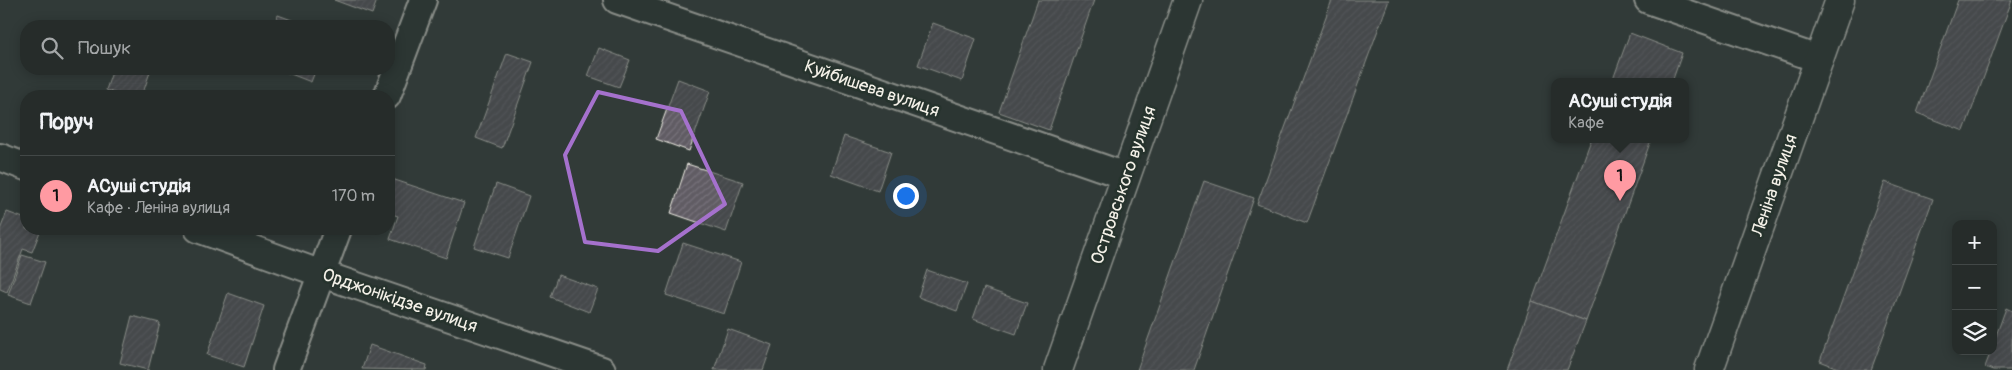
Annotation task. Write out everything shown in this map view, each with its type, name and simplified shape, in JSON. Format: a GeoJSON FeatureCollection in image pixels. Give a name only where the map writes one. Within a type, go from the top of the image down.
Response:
{"type":"FeatureCollection","features":[{"type":"Feature","properties":{"kind":"street"},"geometry":{"type":"LineString","coordinates":[[395,75],[423,0]]}},
{"type":"Feature","properties":{"kind":"street","name":"Куйбишева вулиця"},"geometry":{"type":"LineString","coordinates":[[617,0],[1126,176]]}},
{"type":"Feature","properties":{"kind":"street","name":"Островського вулиця"},"geometry":{"type":"LineString","coordinates":[[1058,370],[1188,0]]}},
{"type":"Feature","properties":{"kind":"street"},"geometry":{"type":"LineString","coordinates":[[1648,0],[1818,59]]}},
{"type":"Feature","properties":{"kind":"street","name":"Леніна вулиця"},"geometry":{"type":"LineString","coordinates":[[1709,370],[1840,0]]}},
{"type":"Feature","properties":{"kind":"street"},"geometry":{"type":"LineString","coordinates":[[389,90],[395,75]]}},
{"type":"Feature","properties":{"kind":"street"},"geometry":{"type":"LineString","coordinates":[[0,157],[20,165]]}},
{"type":"Feature","properties":{"kind":"street","name":"Орджонікідзе вулиця"},"geometry":{"type":"LineString","coordinates":[[215,235],[602,370]]}},
{"type":"Feature","properties":{"kind":"street"},"geometry":{"type":"LineString","coordinates":[[286,370],[336,235]]}},
{"type":"Feature","properties":{"kind":"highlighted area"},"geometry":{"type":"Polygon","coordinates":[[[598,92],[681,111],[725,204],[658,251],[585,242],[565,155],[598,92]]]}},
{"type":"Feature","properties":{"kind":"building"},"geometry":{"type":"Polygon","coordinates":[[[334,0],[377,0],[372,14],[334,0]]]}},
{"type":"Feature","properties":{"kind":"building"},"geometry":{"type":"Polygon","coordinates":[[[1038,0],[1094,0],[1049,130],[999,112],[1038,0]]]}},
{"type":"Feature","properties":{"kind":"building"},"geometry":{"type":"Polygon","coordinates":[[[1332,0],[1389,0],[1307,223],[1257,204],[1332,0]]]}},
{"type":"Feature","properties":{"kind":"building"},"geometry":{"type":"Polygon","coordinates":[[[1958,0],[2012,0],[1964,131],[1917,113],[1958,0]]]}},
{"type":"Feature","properties":{"kind":"building"},"geometry":{"type":"Polygon","coordinates":[[[278,15],[292,20],[276,20],[278,15]]]}},
{"type":"Feature","properties":{"kind":"building"},"geometry":{"type":"Polygon","coordinates":[[[933,23],[976,39],[962,81],[918,65],[933,23]]]}},
{"type":"Feature","properties":{"kind":"building"},"geometry":{"type":"Polygon","coordinates":[[[1630,33],[1682,53],[1673,78],[1613,78],[1630,33]]]}},
{"type":"Feature","properties":{"kind":"building"},"geometry":{"type":"Polygon","coordinates":[[[599,48],[630,60],[619,87],[588,76],[599,48]]]}},
{"type":"Feature","properties":{"kind":"building"},"geometry":{"type":"Polygon","coordinates":[[[507,53],[533,62],[502,148],[476,138],[507,53]]]}},
{"type":"Feature","properties":{"kind":"building"},"geometry":{"type":"Polygon","coordinates":[[[111,75],[149,75],[144,90],[106,90],[111,75]]]}},
{"type":"Feature","properties":{"kind":"building"},"geometry":{"type":"Polygon","coordinates":[[[293,75],[314,75],[311,82],[293,75]]]}},
{"type":"Feature","properties":{"kind":"building"},"geometry":{"type":"Polygon","coordinates":[[[678,79],[710,91],[689,151],[656,139],[678,79]]]}},
{"type":"Feature","properties":{"kind":"building"},"geometry":{"type":"Polygon","coordinates":[[[844,136],[891,152],[878,191],[831,174],[844,136]]]}},
{"type":"Feature","properties":{"kind":"building"},"geometry":{"type":"Polygon","coordinates":[[[1590,143],[1650,143],[1586,321],[1532,301],[1590,143]]]}},
{"type":"Feature","properties":{"kind":"building"},"geometry":{"type":"Polygon","coordinates":[[[687,164],[743,182],[726,232],[671,213],[687,164]]]}},
{"type":"Feature","properties":{"kind":"building"},"geometry":{"type":"Polygon","coordinates":[[[395,180],[464,203],[446,258],[390,239],[391,235],[395,235],[395,225],[398,216],[395,215],[395,180]]]}},
{"type":"Feature","properties":{"kind":"building"},"geometry":{"type":"Polygon","coordinates":[[[1204,181],[1254,198],[1194,370],[1137,370],[1204,181]]]}},
{"type":"Feature","properties":{"kind":"building"},"geometry":{"type":"Polygon","coordinates":[[[1885,182],[1933,199],[1871,370],[1843,370],[1820,361],[1885,182]]]}},
{"type":"Feature","properties":{"kind":"building"},"geometry":{"type":"Polygon","coordinates":[[[496,184],[529,196],[508,258],[474,247],[496,184]]]}},
{"type":"Feature","properties":{"kind":"building"},"geometry":{"type":"Polygon","coordinates":[[[7,212],[20,217],[20,235],[39,235],[32,252],[23,249],[7,292],[0,289],[0,230],[7,212]]]}},
{"type":"Feature","properties":{"kind":"building"},"geometry":{"type":"Polygon","coordinates":[[[683,243],[741,262],[724,314],[666,295],[683,243]]]}},
{"type":"Feature","properties":{"kind":"building"},"geometry":{"type":"Polygon","coordinates":[[[22,255],[45,262],[31,303],[8,295],[22,255]]]}},
{"type":"Feature","properties":{"kind":"building"},"geometry":{"type":"Polygon","coordinates":[[[927,270],[967,284],[957,311],[918,297],[927,270]]]}},
{"type":"Feature","properties":{"kind":"building"},"geometry":{"type":"Polygon","coordinates":[[[558,275],[598,289],[589,312],[550,297],[558,275]]]}},
{"type":"Feature","properties":{"kind":"building"},"geometry":{"type":"Polygon","coordinates":[[[984,288],[1027,303],[1016,334],[973,319],[984,288]]]}},
{"type":"Feature","properties":{"kind":"building"},"geometry":{"type":"Polygon","coordinates":[[[228,293],[264,306],[244,367],[207,355],[228,293]]]}},
{"type":"Feature","properties":{"kind":"building"},"geometry":{"type":"Polygon","coordinates":[[[1532,301],[1586,321],[1567,370],[1507,370],[1532,301]]]}},
{"type":"Feature","properties":{"kind":"building"},"geometry":{"type":"Polygon","coordinates":[[[2006,308],[2012,311],[2012,370],[1993,370],[1985,367],[1990,355],[1997,355],[1997,333],[2006,308]]]}},
{"type":"Feature","properties":{"kind":"building"},"geometry":{"type":"Polygon","coordinates":[[[132,316],[160,323],[148,370],[120,363],[132,316]]]}},
{"type":"Feature","properties":{"kind":"building"},"geometry":{"type":"Polygon","coordinates":[[[728,329],[772,345],[763,370],[714,370],[728,329]]]}},
{"type":"Feature","properties":{"kind":"building"},"geometry":{"type":"Polygon","coordinates":[[[370,345],[427,365],[426,370],[362,369],[370,345]]]}},
{"type":"Feature","properties":{"kind":"place","name":"АСуші студія"},"geometry":{"type":"Point","coordinates":[1620,201]}}]}
